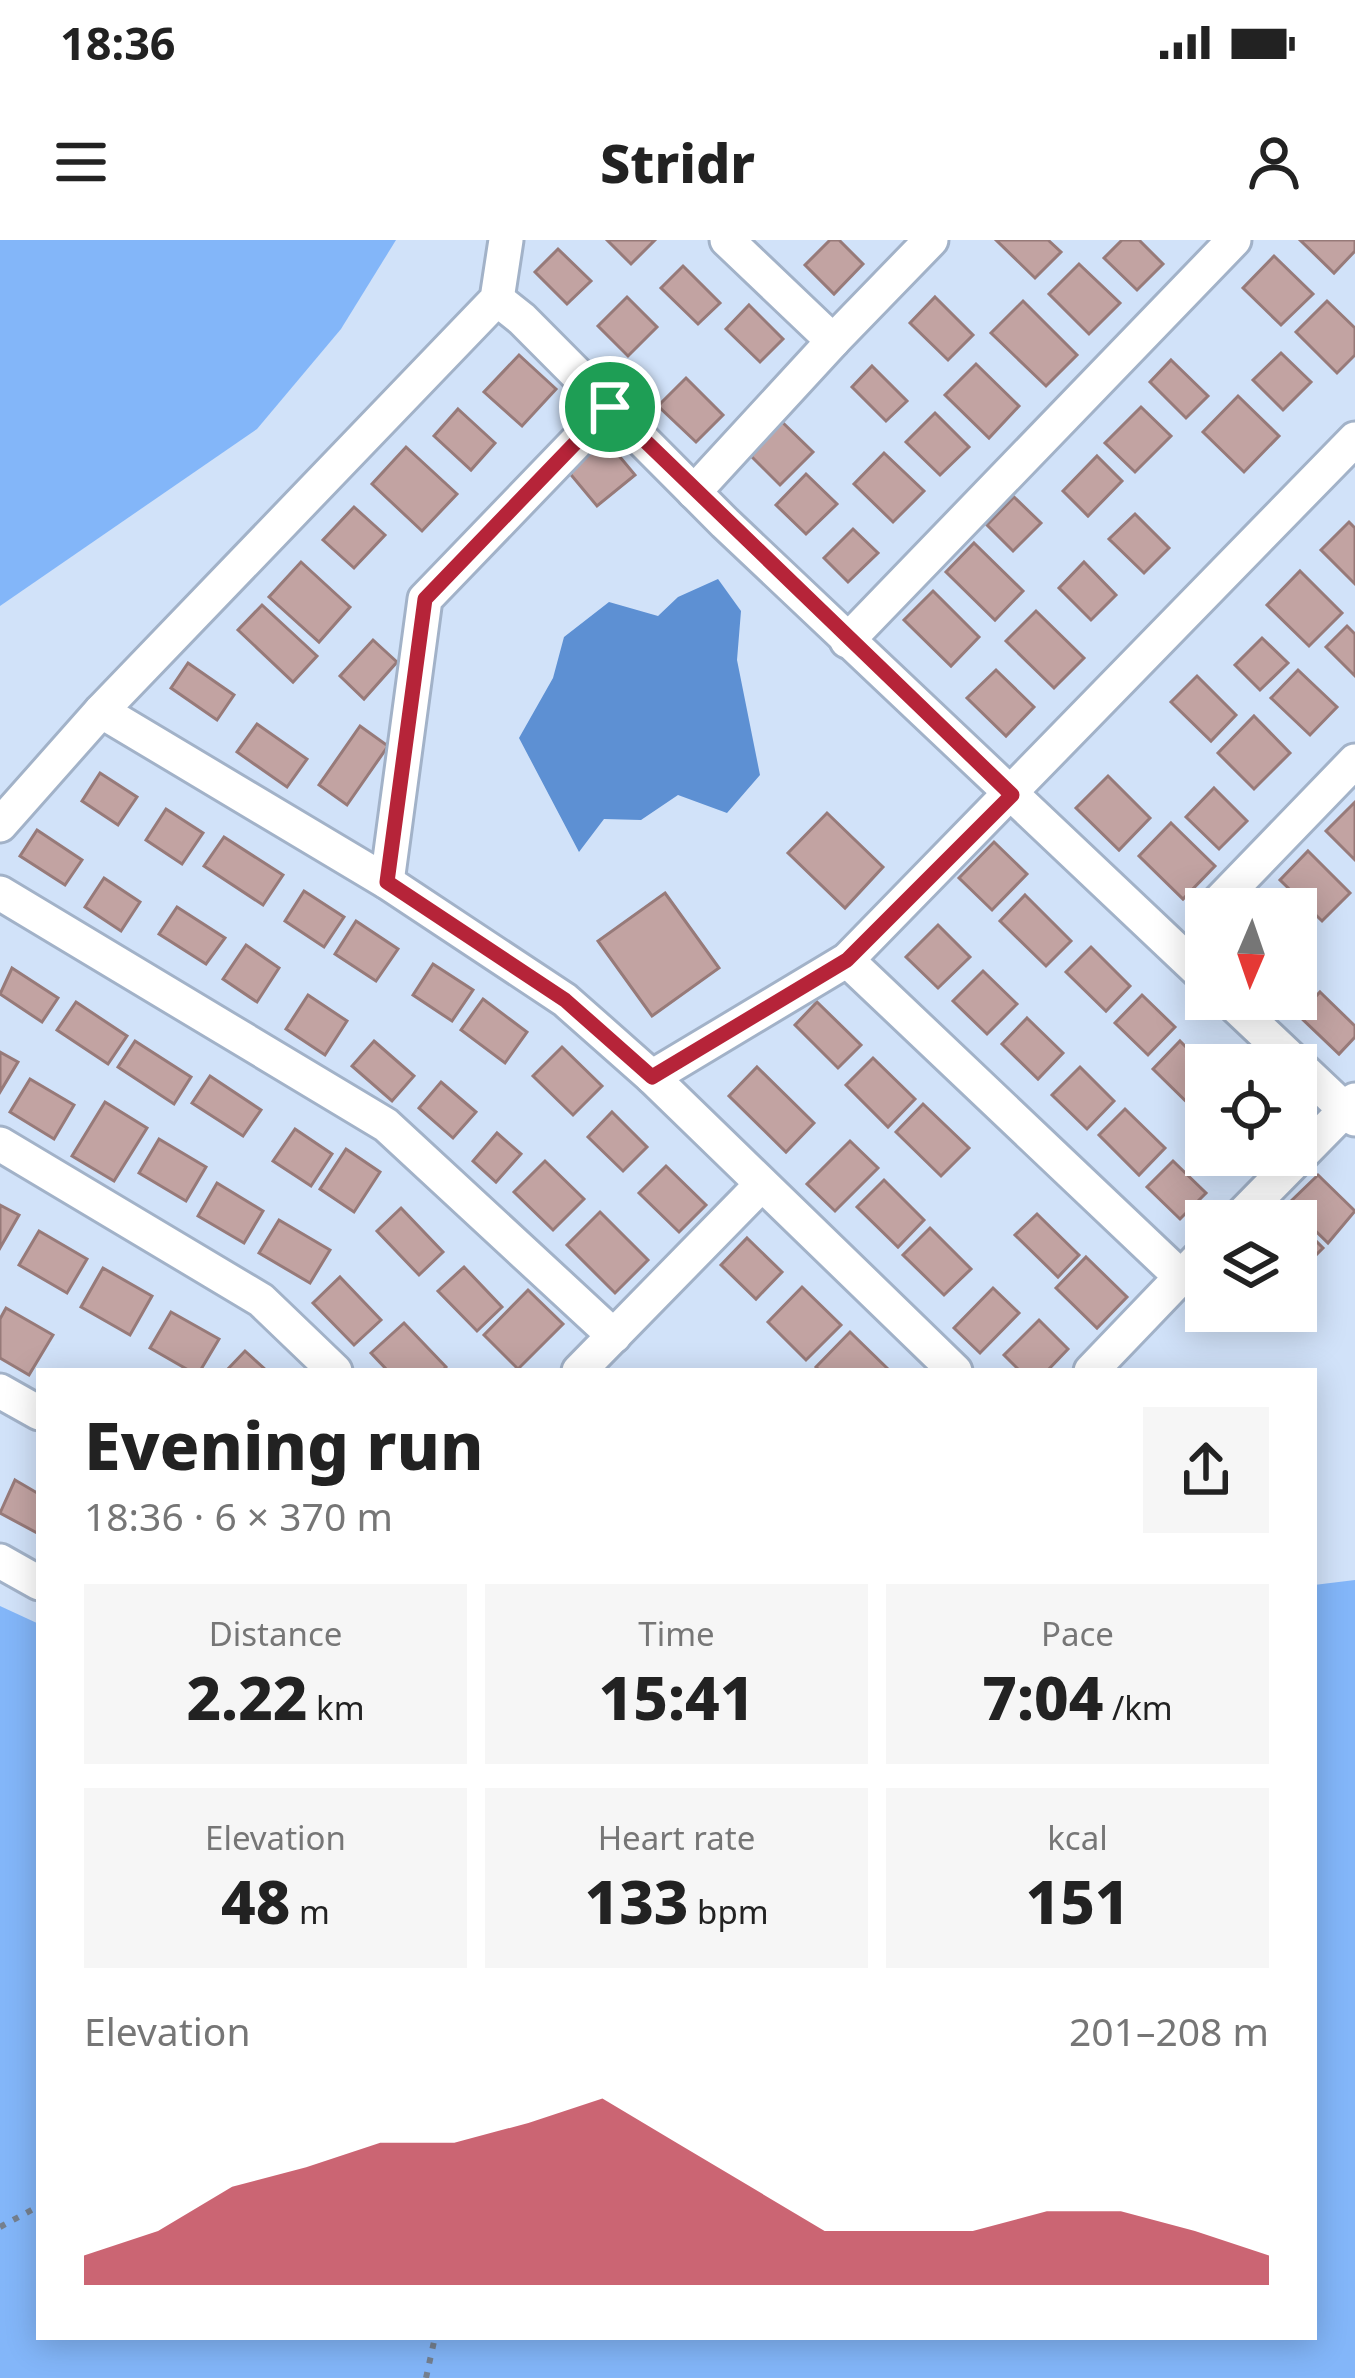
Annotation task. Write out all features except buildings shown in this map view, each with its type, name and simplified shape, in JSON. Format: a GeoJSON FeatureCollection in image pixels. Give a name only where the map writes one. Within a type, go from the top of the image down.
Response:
{"type":"FeatureCollection","features":[{"type":"Feature","properties":{"kind":"street"},"geometry":{"type":"LineString","coordinates":[[0,825],[101,711],[497,299],[506,240]]}},
{"type":"Feature","properties":{"kind":"street"},"geometry":{"type":"LineString","coordinates":[[727,240],[832,341]]}},
{"type":"Feature","properties":{"kind":"street"},"geometry":{"type":"LineString","coordinates":[[694,492],[931,240]]}},
{"type":"Feature","properties":{"kind":"street"},"geometry":{"type":"LineString","coordinates":[[847,641],[1234,240]]}},
{"type":"Feature","properties":{"kind":"street"},"geometry":{"type":"LineString","coordinates":[[497,299],[847,641],[1185,958]]}},
{"type":"Feature","properties":{"kind":"street"},"geometry":{"type":"LineString","coordinates":[[387,882],[425,599],[610,407]]}},
{"type":"Feature","properties":{"kind":"street"},"geometry":{"type":"LineString","coordinates":[[652,1077],[847,960],[1355,440]]}},
{"type":"Feature","properties":{"kind":"street"},"geometry":{"type":"LineString","coordinates":[[101,711],[387,882],[565,1000],[652,1077],[952,1368]]}},
{"type":"Feature","properties":{"kind":"street"},"geometry":{"type":"LineString","coordinates":[[1232,888],[1355,761]]}},
{"type":"Feature","properties":{"kind":"street"},"geometry":{"type":"LineString","coordinates":[[0,893],[386,1125],[614,1336]]}},
{"type":"Feature","properties":{"kind":"street"},"geometry":{"type":"LineString","coordinates":[[1174,948],[1185,937]]}},
{"type":"Feature","properties":{"kind":"street"},"geometry":{"type":"LineString","coordinates":[[847,960],[1180,1277]]}},
{"type":"Feature","properties":{"kind":"street"},"geometry":{"type":"LineString","coordinates":[[1251,1020],[1352,1110],[1258,1200]]}},
{"type":"Feature","properties":{"kind":"street"},"geometry":{"type":"LineString","coordinates":[[0,1144],[261,1300],[332,1368]]}},
{"type":"Feature","properties":{"kind":"street"},"geometry":{"type":"LineString","coordinates":[[582,1368],[760,1186]]}},
{"type":"Feature","properties":{"kind":"street"},"geometry":{"type":"LineString","coordinates":[[1094,1368],[1185,1272]]}},
{"type":"Feature","properties":{"kind":"street"},"geometry":{"type":"LineString","coordinates":[[0,1390],[36,1411]]}},
{"type":"Feature","properties":{"kind":"street"},"geometry":{"type":"LineString","coordinates":[[0,1561],[36,1581]]}},
{"type":"Feature","properties":{"kind":"path"},"geometry":{"type":"LineString","coordinates":[[0,2227],[36,2208]]}},
{"type":"Feature","properties":{"kind":"path"},"geometry":{"type":"LineString","coordinates":[[426,2378],[434,2340]]}},
{"type":"Feature","properties":{"kind":"shaded area"},"geometry":{"type":"Polygon","coordinates":[[[0,240],[396,240],[341,329],[257,429],[0,606],[0,240]]]}},
{"type":"Feature","properties":{"kind":"shaded area"},"geometry":{"type":"Polygon","coordinates":[[[718,579],[741,611],[737,660],[760,775],[727,813],[678,795],[641,820],[604,819],[579,852],[519,738],[553,678],[564,637],[609,602],[658,616],[678,597],[718,579]]]}},
{"type":"Feature","properties":{"kind":"shaded area"},"geometry":{"type":"Polygon","coordinates":[[[1355,1580],[1355,2378],[0,2378],[0,1606],[36,1623],[36,2340],[1317,2340],[1317,1585],[1355,1580]]]}},
{"type":"Feature","properties":{"kind":"route"},"geometry":{"type":"LineString","coordinates":[[610,407],[725,523],[1012,795],[847,960],[652,1077],[565,1000],[387,882],[425,599],[610,407]]}}]}
